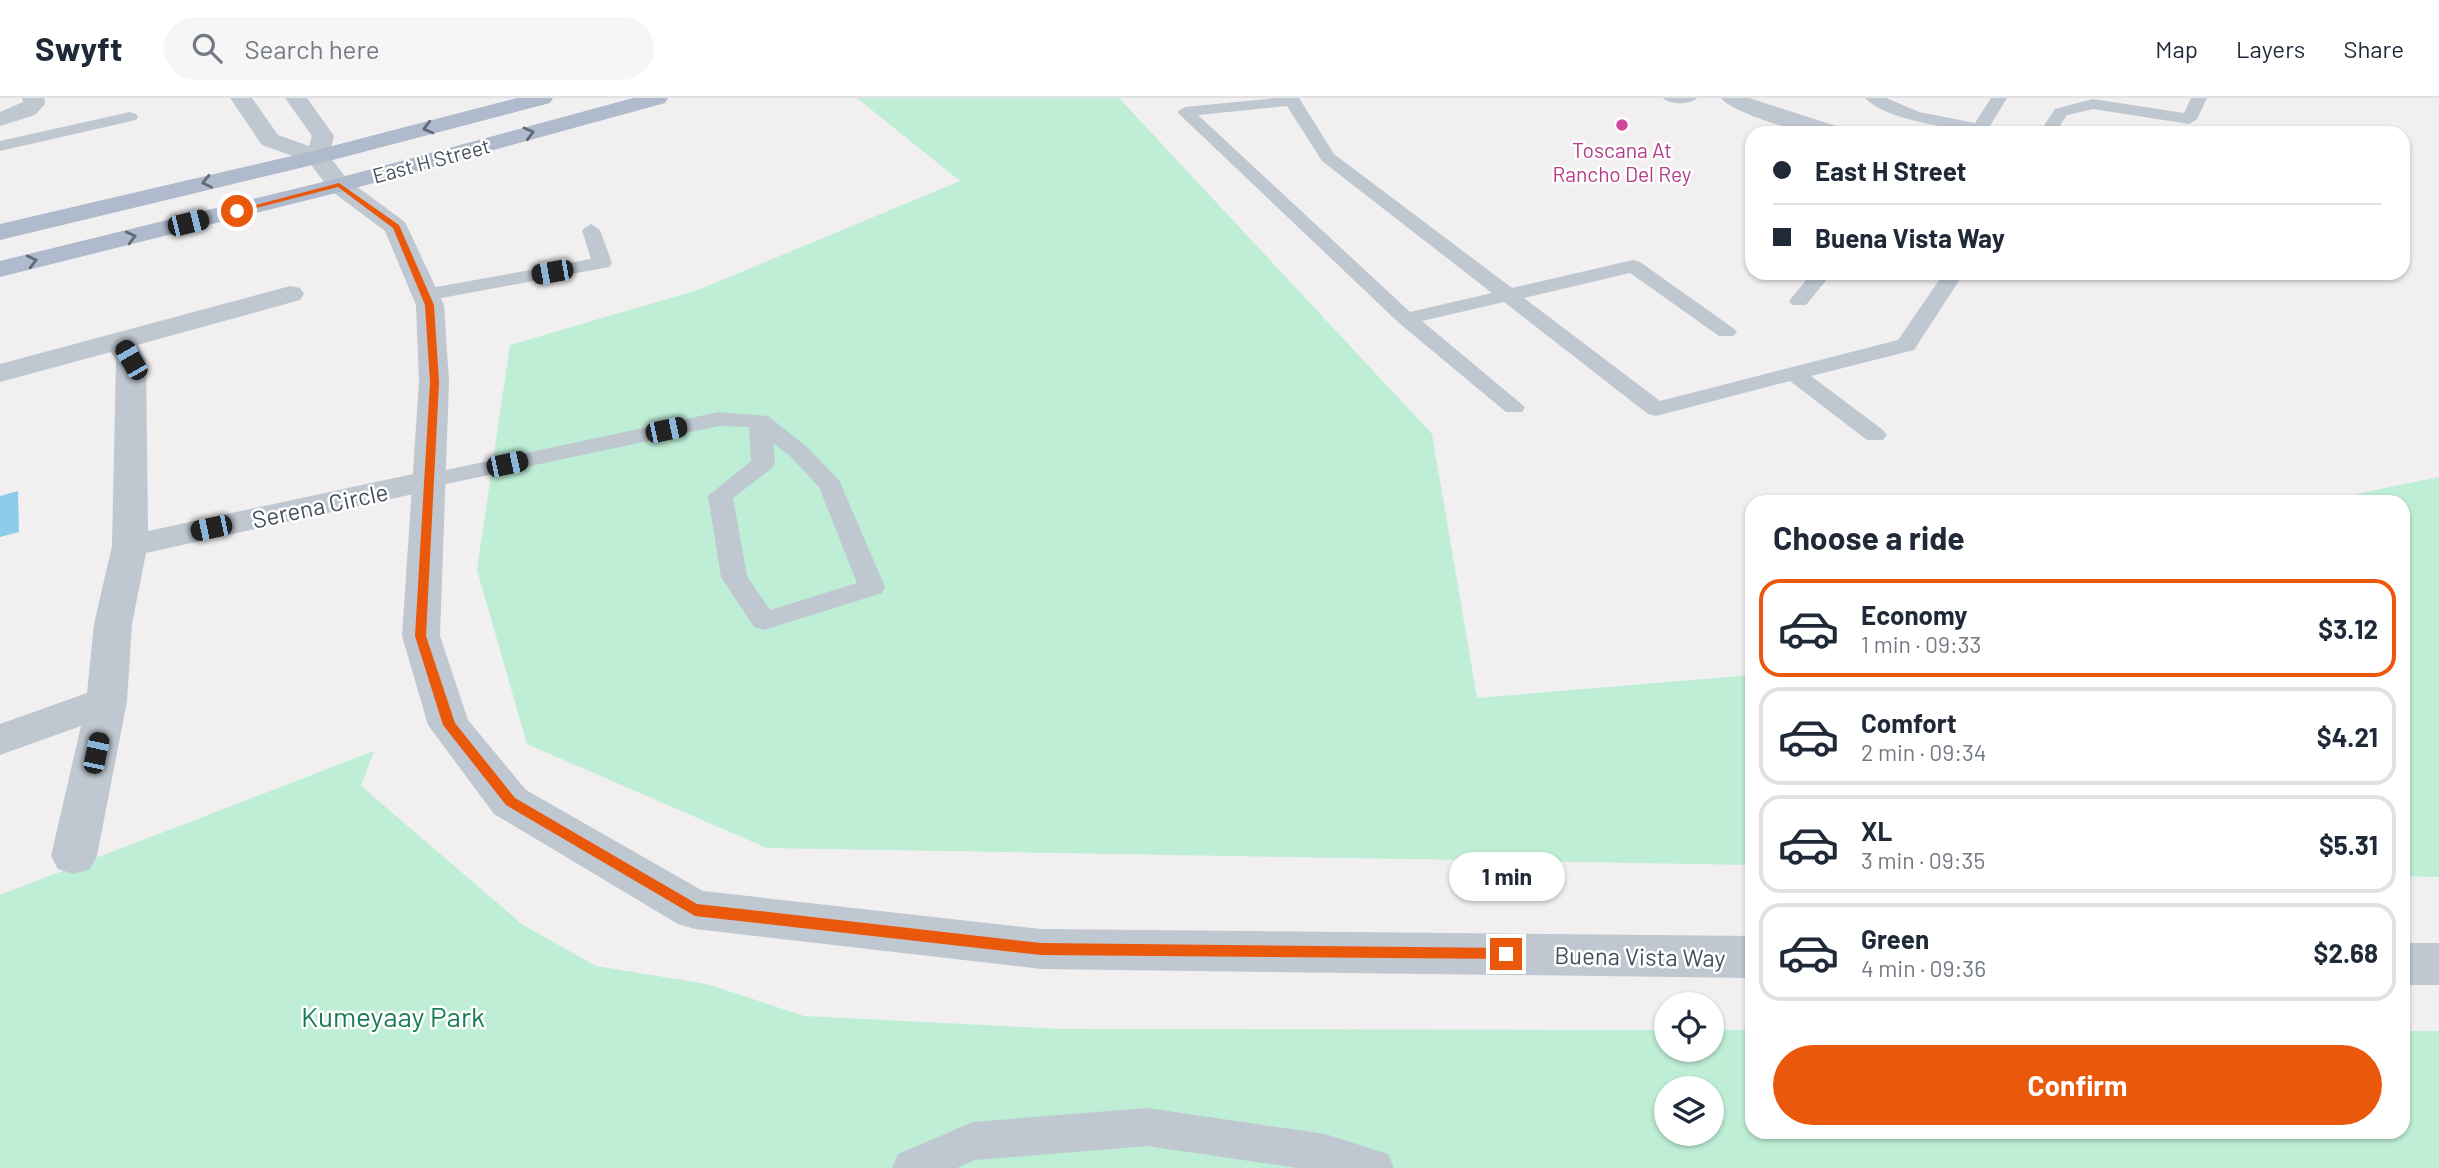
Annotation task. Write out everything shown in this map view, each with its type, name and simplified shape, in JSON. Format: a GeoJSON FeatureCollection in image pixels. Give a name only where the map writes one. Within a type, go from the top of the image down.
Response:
{"type":"FeatureCollection","features":[{"type":"Feature","properties":{"kind":"main road","name":"East H Street"},"geometry":{"type":"LineString","coordinates":[[0,232],[317,157],[542,98]]}},
{"type":"Feature","properties":{"kind":"main road","name":"East H Street"},"geometry":{"type":"LineString","coordinates":[[0,269],[339,185],[657,98]]}},
{"type":"Feature","properties":{"kind":"street"},"geometry":{"type":"LineString","coordinates":[[0,119],[27,110],[34,104],[33,98]]}},
{"type":"Feature","properties":{"kind":"street"},"geometry":{"type":"LineString","coordinates":[[242,98],[270,140],[317,157],[323,136],[296,98]]}},
{"type":"Feature","properties":{"kind":"street"},"geometry":{"type":"LineString","coordinates":[[1732,98],[1752,108],[1810,126]]}},
{"type":"Feature","properties":{"kind":"street","name":"Buena Vista Way"},"geometry":{"type":"LineString","coordinates":[[317,157],[339,185],[396,227],[430,305],[434,382],[421,636],[449,725],[510,802],[695,910],[1041,949],[1745,957]]}},
{"type":"Feature","properties":{"kind":"street"},"geometry":{"type":"LineString","coordinates":[[0,373],[290,294]]}},
{"type":"Feature","properties":{"kind":"street"},"geometry":{"type":"LineString","coordinates":[[74,856],[107,701],[113,624],[130,546],[131,360],[119,339]]}},
{"type":"Feature","properties":{"kind":"street","name":"Serena Circle"},"geometry":{"type":"LineString","coordinates":[[130,546],[427,481]]}},
{"type":"Feature","properties":{"kind":"street"},"geometry":{"type":"LineString","coordinates":[[0,740],[107,701]]}},
{"type":"Feature","properties":{"kind":"street"},"geometry":{"type":"LineString","coordinates":[[2410,964],[2439,964]]}},
{"type":"Feature","properties":{"kind":"lane"},"geometry":{"type":"LineString","coordinates":[[1671,98],[1689,98]]}},
{"type":"Feature","properties":{"kind":"lane"},"geometry":{"type":"LineString","coordinates":[[1872,98],[1915,116],[1965,126]]}},
{"type":"Feature","properties":{"kind":"lane"},"geometry":{"type":"LineString","coordinates":[[1982,126],[1999,98]]}},
{"type":"Feature","properties":{"kind":"lane"},"geometry":{"type":"LineString","coordinates":[[2052,126],[2061,112],[2093,104],[2189,119],[2199,98]]}},
{"type":"Feature","properties":{"kind":"lane"},"geometry":{"type":"LineString","coordinates":[[1514,407],[1406,319],[1185,113],[1292,99],[1328,157],[1656,409],[1906,345],[1949,280]]}},
{"type":"Feature","properties":{"kind":"lane"},"geometry":{"type":"LineString","coordinates":[[0,146],[130,117]]}},
{"type":"Feature","properties":{"kind":"lane"},"geometry":{"type":"LineString","coordinates":[[425,295],[602,263],[591,230]]}},
{"type":"Feature","properties":{"kind":"lane"},"geometry":{"type":"LineString","coordinates":[[1406,319],[1633,266],[1726,332]]}},
{"type":"Feature","properties":{"kind":"lane"},"geometry":{"type":"LineString","coordinates":[[1799,301],[1816,280]]}},
{"type":"Feature","properties":{"kind":"lane"},"geometry":{"type":"LineString","coordinates":[[1794,374],[1875,435]]}},
{"type":"Feature","properties":{"kind":"lane"},"geometry":{"type":"LineString","coordinates":[[427,481],[719,419],[760,421],[799,452],[830,485],[872,587],[764,621],[734,577],[720,496],[763,463],[760,421]]}},
{"type":"Feature","properties":{"kind":"lane"},"geometry":{"type":"LineString","coordinates":[[912,1168],[972,1141],[1147,1127],[1325,1153],[1374,1168]]}},
{"type":"Feature","properties":{"kind":"green space"},"geometry":{"type":"Polygon","coordinates":[[[857,98],[1119,98],[1432,434],[1477,698],[1745,676],[1745,865],[767,848],[527,744],[477,570],[510,345],[698,290],[960,181],[857,98]]]}},
{"type":"Feature","properties":{"kind":"green space"},"geometry":{"type":"Polygon","coordinates":[[[2439,477],[2439,877],[2410,876],[2410,495],[2355,495],[2439,477]]]}},
{"type":"Feature","properties":{"kind":"green space","name":"Kumeyaay Park"},"geometry":{"type":"Polygon","coordinates":[[[374,751],[361,786],[523,925],[596,966],[707,984],[804,1016],[1062,1029],[1654,1030],[1654,1062],[1724,1062],[1724,1030],[1745,1030],[1745,1139],[2410,1139],[2410,1031],[2439,1031],[2439,1168],[0,1168],[0,895],[374,751]]]}},
{"type":"Feature","properties":{"kind":"water"},"geometry":{"type":"Polygon","coordinates":[[[18,491],[19,532],[0,537],[0,496],[18,491]]]}},
{"type":"Feature","properties":{"kind":"place","name":"Toscana At Rancho Del Rey"},"geometry":{"type":"Point","coordinates":[1622,125]}},
{"type":"Feature","properties":{"kind":"route"},"geometry":{"type":"LineString","coordinates":[[237,211],[339,185],[396,227],[430,305],[434,382],[421,636],[449,725],[510,802],[695,910],[1041,949],[1506,954]]}}]}
